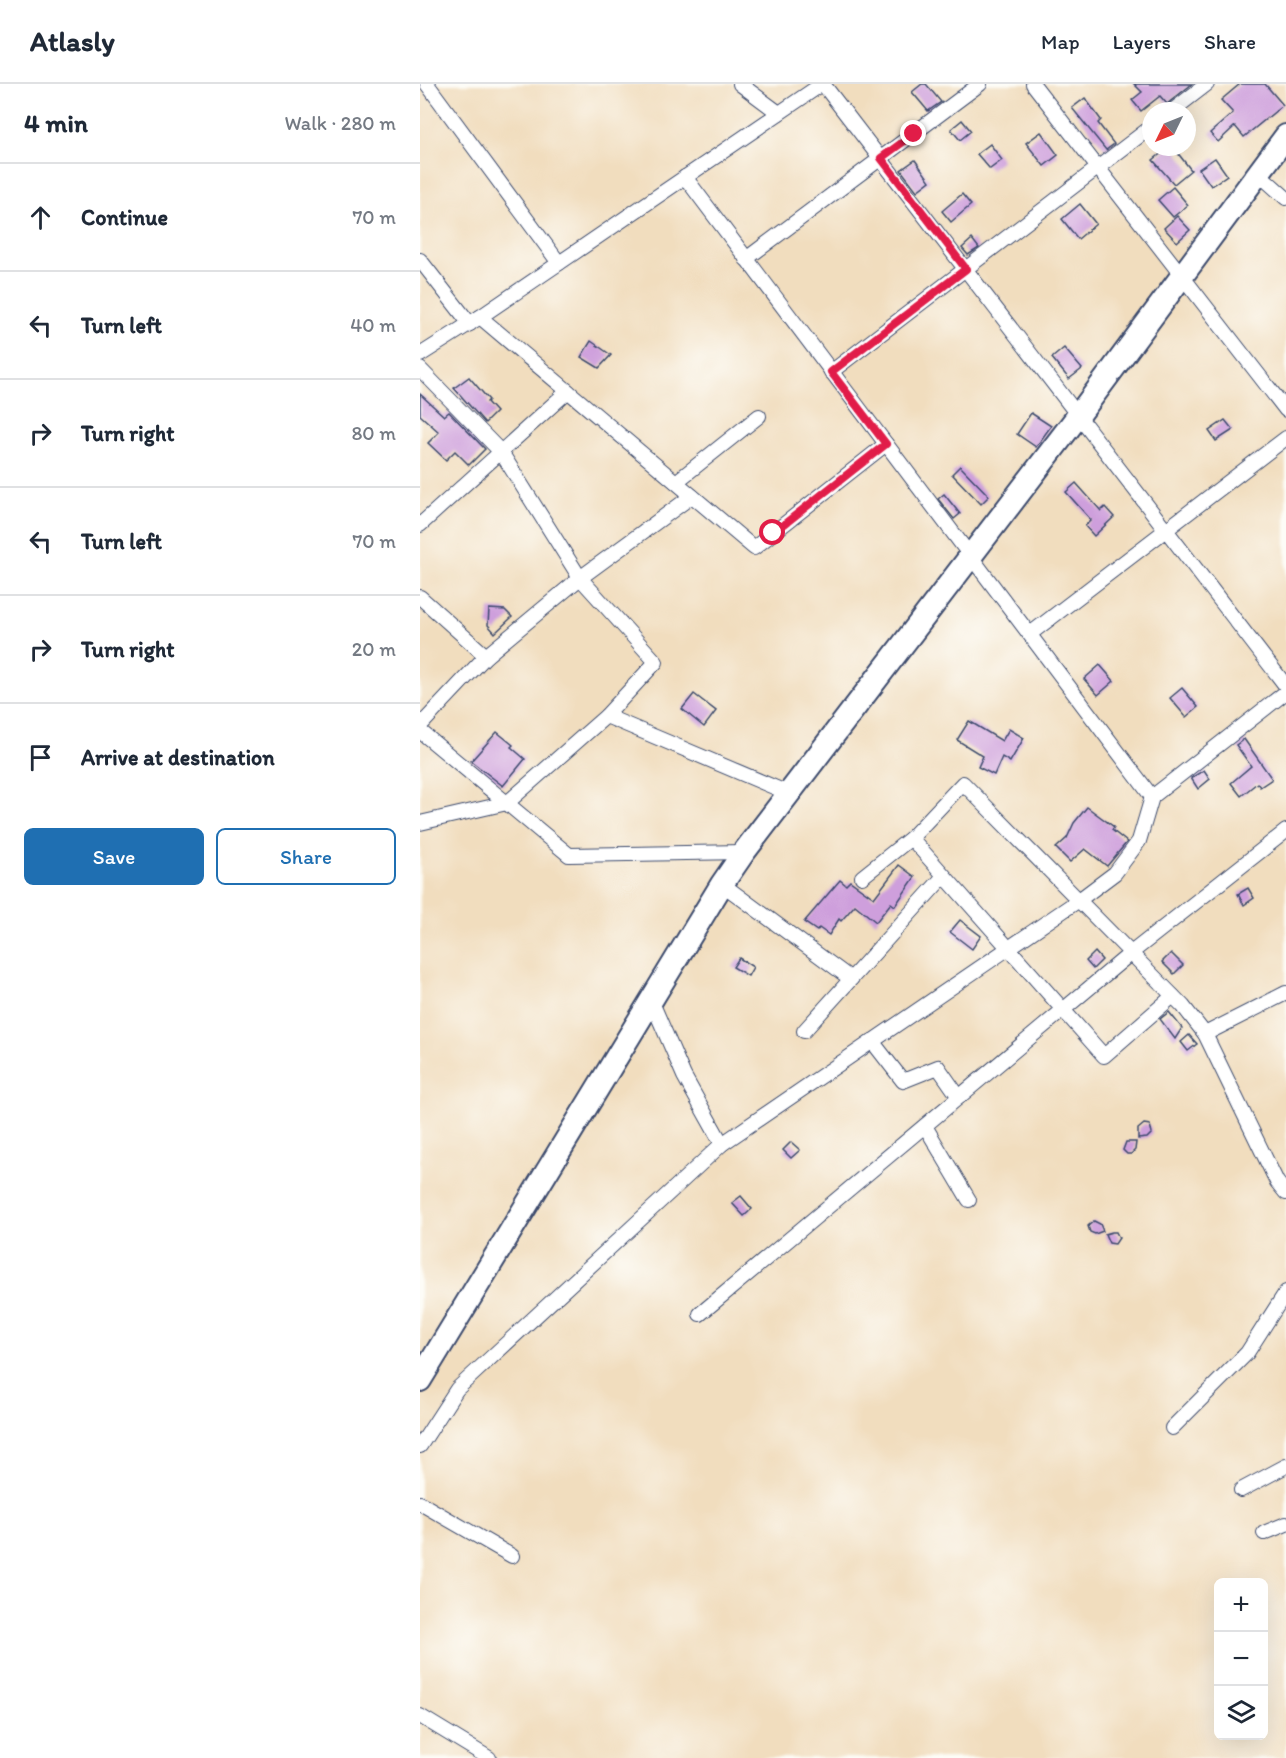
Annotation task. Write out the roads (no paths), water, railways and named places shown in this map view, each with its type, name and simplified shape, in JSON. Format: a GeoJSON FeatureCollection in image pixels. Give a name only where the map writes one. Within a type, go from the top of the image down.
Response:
{"type":"FeatureCollection","features":[{"type":"Feature","properties":{"kind":"main road"},"geometry":{"type":"LineString","coordinates":[[420,1380],[722,884],[744,852],[1078,416],[1286,136]]}},
{"type":"Feature","properties":{"kind":"street"},"geometry":{"type":"LineString","coordinates":[[427,84],[559,263]]}},
{"type":"Feature","properties":{"kind":"street"},"geometry":{"type":"LineString","coordinates":[[740,84],[779,113]]}},
{"type":"Feature","properties":{"kind":"street"},"geometry":{"type":"LineString","coordinates":[[420,355],[823,84],[1286,686]]}},
{"type":"Feature","properties":{"kind":"street"},"geometry":{"type":"LineString","coordinates":[[746,259],[980,84]]}},
{"type":"Feature","properties":{"kind":"street"},"geometry":{"type":"LineString","coordinates":[[1034,84],[1286,410]]}},
{"type":"Feature","properties":{"kind":"street"},"geometry":{"type":"LineString","coordinates":[[1184,102],[1207,84]]}},
{"type":"Feature","properties":{"kind":"street"},"geometry":{"type":"LineString","coordinates":[[831,372],[1142,134]]}},
{"type":"Feature","properties":{"kind":"street"},"geometry":{"type":"LineString","coordinates":[[1258,173],[1286,198]]}},
{"type":"Feature","properties":{"kind":"street"},"geometry":{"type":"LineString","coordinates":[[685,177],[1152,797]]}},
{"type":"Feature","properties":{"kind":"street"},"geometry":{"type":"LineString","coordinates":[[420,260],[475,320],[568,391],[754,548],[886,444]]}},
{"type":"Feature","properties":{"kind":"street"},"geometry":{"type":"LineString","coordinates":[[420,369],[501,452],[580,578],[656,662],[606,716],[507,803],[420,823]]}},
{"type":"Feature","properties":{"kind":"street"},"geometry":{"type":"LineString","coordinates":[[420,525],[568,391]]}},
{"type":"Feature","properties":{"kind":"street"},"geometry":{"type":"LineString","coordinates":[[676,482],[759,416]]}},
{"type":"Feature","properties":{"kind":"street"},"geometry":{"type":"LineString","coordinates":[[1030,634],[1286,438]]}},
{"type":"Feature","properties":{"kind":"street"},"geometry":{"type":"LineString","coordinates":[[420,726],[486,656],[580,578],[692,496]]}},
{"type":"Feature","properties":{"kind":"street"},"geometry":{"type":"LineString","coordinates":[[420,597],[486,656]]}},
{"type":"Feature","properties":{"kind":"street"},"geometry":{"type":"LineString","coordinates":[[420,1446],[457,1389],[722,1144],[1115,873],[1139,841],[1152,797],[1286,692]]}},
{"type":"Feature","properties":{"kind":"street"},"geometry":{"type":"LineString","coordinates":[[606,716],[788,793]]}},
{"type":"Feature","properties":{"kind":"street"},"geometry":{"type":"LineString","coordinates":[[420,731],[569,855],[744,852]]}},
{"type":"Feature","properties":{"kind":"street"},"geometry":{"type":"LineString","coordinates":[[862,877],[911,838],[963,783],[1173,996],[1205,1034],[1277,1182],[1286,1193]]}},
{"type":"Feature","properties":{"kind":"street"},"geometry":{"type":"LineString","coordinates":[[700,1314],[1131,953],[1286,831]]}},
{"type":"Feature","properties":{"kind":"street"},"geometry":{"type":"LineString","coordinates":[[911,838],[1104,1056],[1173,996]]}},
{"type":"Feature","properties":{"kind":"street"},"geometry":{"type":"LineString","coordinates":[[804,1031],[944,876]]}},
{"type":"Feature","properties":{"kind":"street"},"geometry":{"type":"LineString","coordinates":[[722,884],[851,979]]}},
{"type":"Feature","properties":{"kind":"street"},"geometry":{"type":"LineString","coordinates":[[1205,1034],[1286,993]]}},
{"type":"Feature","properties":{"kind":"street"},"geometry":{"type":"LineString","coordinates":[[651,1000],[684,1076],[722,1144]]}},
{"type":"Feature","properties":{"kind":"street"},"geometry":{"type":"LineString","coordinates":[[872,1041],[903,1081],[938,1067],[959,1097]]}},
{"type":"Feature","properties":{"kind":"street"},"geometry":{"type":"LineString","coordinates":[[926,1126],[969,1200]]}},
{"type":"Feature","properties":{"kind":"street"},"geometry":{"type":"LineString","coordinates":[[1172,1428],[1247,1353],[1286,1292]]}},
{"type":"Feature","properties":{"kind":"street"},"geometry":{"type":"LineString","coordinates":[[1241,1491],[1286,1466]]}},
{"type":"Feature","properties":{"kind":"street"},"geometry":{"type":"LineString","coordinates":[[420,1503],[512,1556]]}},
{"type":"Feature","properties":{"kind":"street"},"geometry":{"type":"LineString","coordinates":[[1264,1533],[1286,1524]]}},
{"type":"Feature","properties":{"kind":"street"},"geometry":{"type":"LineString","coordinates":[[420,1716],[489,1758]]}}]}
